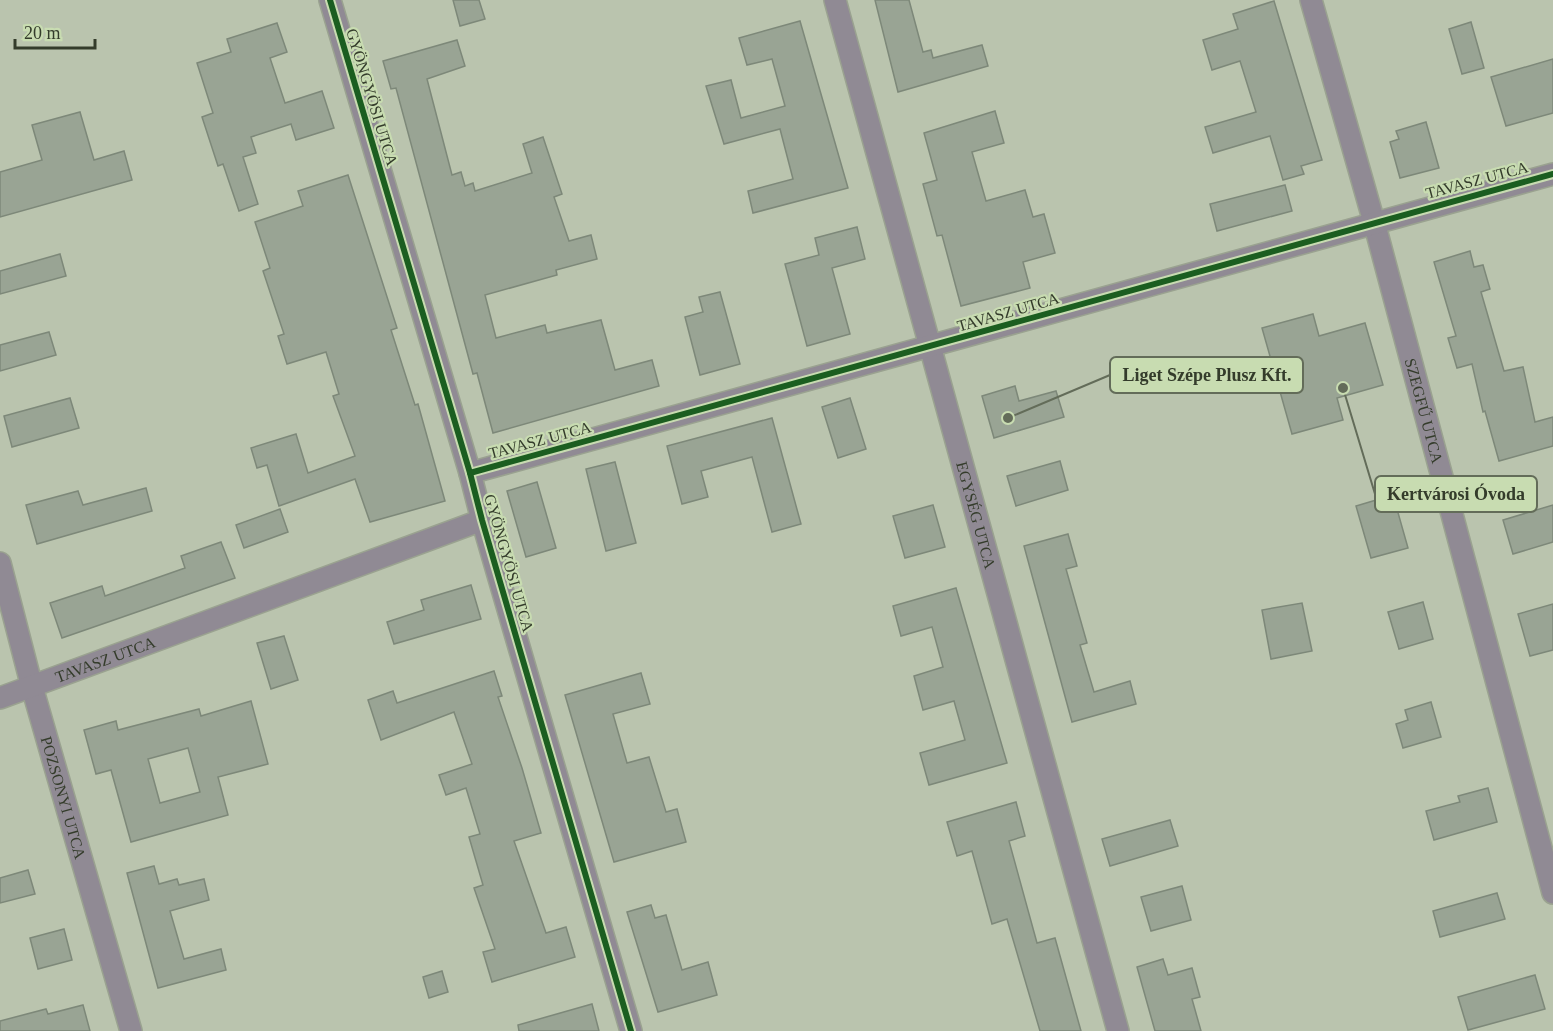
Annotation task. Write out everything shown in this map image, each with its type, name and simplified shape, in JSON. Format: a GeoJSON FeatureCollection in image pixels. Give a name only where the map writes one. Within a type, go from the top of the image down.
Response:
{"type":"FeatureCollection","features":[{"type":"Feature","properties":{"kind":"street","name":"GYÖNGYÖSI UTCA"},"geometry":{"type":"LineString","coordinates":[[330,0],[470,473],[631,1031]]}},
{"type":"Feature","properties":{"kind":"street","name":"EGYSÉG UTCA"},"geometry":{"type":"LineString","coordinates":[[835,0],[1118,1031]]}},
{"type":"Feature","properties":{"kind":"street","name":"SZEGFŰ UTCA"},"geometry":{"type":"LineString","coordinates":[[1311,0],[1374,222],[1553,892]]}},
{"type":"Feature","properties":{"kind":"street","name":"TAVASZ UTCA"},"geometry":{"type":"LineString","coordinates":[[470,473],[930,348],[1374,222],[1553,174]]}},
{"type":"Feature","properties":{"kind":"street","name":"TAVASZ UTCA"},"geometry":{"type":"LineString","coordinates":[[0,698],[482,520]]}},
{"type":"Feature","properties":{"kind":"street","name":"POZSONYI UTCA"},"geometry":{"type":"LineString","coordinates":[[0,563],[32,687],[131,1031]]}},
{"type":"Feature","properties":{"kind":"building"},"geometry":{"type":"Polygon","coordinates":[[[453,0],[479,0],[485,19],[460,26],[453,0]]]}},
{"type":"Feature","properties":{"kind":"building"},"geometry":{"type":"Polygon","coordinates":[[[875,0],[909,0],[923,52],[931,50],[933,58],[982,45],[988,66],[898,92],[875,0]]]}},
{"type":"Feature","properties":{"kind":"building"},"geometry":{"type":"Polygon","coordinates":[[[1274,1],[1322,160],[1301,166],[1304,174],[1283,180],[1270,136],[1213,153],[1205,127],[1256,112],[1240,61],[1212,70],[1203,40],[1238,29],[1233,14],[1274,1]]]}},
{"type":"Feature","properties":{"kind":"building"},"geometry":{"type":"Polygon","coordinates":[[[800,21],[848,188],[753,213],[748,191],[793,179],[780,129],[724,144],[706,86],[731,80],[741,118],[785,106],[772,59],[747,65],[739,38],[800,21]]]}},
{"type":"Feature","properties":{"kind":"building"},"geometry":{"type":"Polygon","coordinates":[[[1471,22],[1484,68],[1462,74],[1449,29],[1471,22]]]}},
{"type":"Feature","properties":{"kind":"building"},"geometry":{"type":"Polygon","coordinates":[[[277,23],[287,52],[270,58],[285,103],[322,91],[334,128],[296,140],[291,124],[251,137],[256,153],[243,157],[258,204],[239,211],[223,164],[218,166],[202,117],[213,113],[197,63],[231,52],[227,39],[277,23]]]}},
{"type":"Feature","properties":{"kind":"building"},"geometry":{"type":"Polygon","coordinates":[[[457,40],[465,66],[427,79],[452,175],[461,172],[465,186],[473,183],[475,191],[532,173],[523,144],[543,137],[562,194],[554,197],[569,241],[591,235],[597,259],[556,270],[557,275],[485,295],[496,338],[545,325],[547,333],[601,320],[615,370],[652,360],[659,386],[493,433],[477,373],[473,374],[396,88],[391,89],[383,61],[457,40]]]}},
{"type":"Feature","properties":{"kind":"building"},"geometry":{"type":"Polygon","coordinates":[[[1553,59],[1553,113],[1506,126],[1491,77],[1553,59]]]}},
{"type":"Feature","properties":{"kind":"building"},"geometry":{"type":"Polygon","coordinates":[[[995,111],[1004,143],[972,152],[986,201],[1025,190],[1033,217],[1044,214],[1055,253],[1023,262],[1030,288],[961,306],[942,235],[937,236],[923,184],[937,180],[924,133],[995,111]]]}},
{"type":"Feature","properties":{"kind":"building"},"geometry":{"type":"Polygon","coordinates":[[[80,112],[94,160],[124,151],[132,180],[0,217],[0,172],[42,160],[32,125],[80,112]]]}},
{"type":"Feature","properties":{"kind":"building"},"geometry":{"type":"Polygon","coordinates":[[[1426,122],[1439,168],[1400,178],[1390,142],[1399,139],[1396,131],[1426,122]]]}},
{"type":"Feature","properties":{"kind":"building"},"geometry":{"type":"Polygon","coordinates":[[[348,175],[397,328],[391,330],[415,405],[418,404],[445,501],[370,522],[355,479],[279,506],[267,465],[257,468],[251,448],[296,434],[308,473],[355,456],[333,396],[339,394],[326,352],[287,364],[278,336],[284,334],[263,271],[270,268],[255,222],[303,206],[298,191],[348,175]]]}},
{"type":"Feature","properties":{"kind":"building"},"geometry":{"type":"Polygon","coordinates":[[[1285,185],[1292,211],[1217,231],[1210,204],[1285,185]]]}},
{"type":"Feature","properties":{"kind":"building"},"geometry":{"type":"Polygon","coordinates":[[[857,227],[865,259],[832,268],[850,334],[807,346],[785,264],[819,255],[815,238],[857,227]]]}},
{"type":"Feature","properties":{"kind":"building"},"geometry":{"type":"Polygon","coordinates":[[[1470,251],[1474,267],[1483,265],[1490,289],[1481,292],[1504,371],[1523,367],[1535,422],[1553,417],[1553,446],[1499,461],[1485,411],[1483,412],[1472,364],[1457,368],[1448,338],[1456,336],[1434,262],[1470,251]]]}},
{"type":"Feature","properties":{"kind":"building"},"geometry":{"type":"Polygon","coordinates":[[[60,254],[66,276],[0,294],[0,271],[60,254]]]}},
{"type":"Feature","properties":{"kind":"building"},"geometry":{"type":"Polygon","coordinates":[[[720,292],[740,364],[700,375],[685,317],[703,312],[699,297],[720,292]]]}},
{"type":"Feature","properties":{"kind":"building"},"geometry":{"type":"Polygon","coordinates":[[[1313,314],[1319,336],[1365,323],[1383,385],[1337,398],[1343,420],[1292,434],[1262,328],[1313,314]]]}},
{"type":"Feature","properties":{"kind":"building"},"geometry":{"type":"Polygon","coordinates":[[[49,332],[56,355],[0,371],[0,345],[49,332]]]}},
{"type":"Feature","properties":{"kind":"building"},"geometry":{"type":"Polygon","coordinates":[[[1015,386],[1019,401],[1056,391],[1064,417],[994,438],[982,396],[1015,386]]]}},
{"type":"Feature","properties":{"kind":"building"},"geometry":{"type":"Polygon","coordinates":[[[70,398],[79,428],[12,447],[4,416],[70,398]]]}},
{"type":"Feature","properties":{"kind":"building"},"geometry":{"type":"Polygon","coordinates":[[[850,398],[866,449],[838,458],[822,407],[850,398]]]}},
{"type":"Feature","properties":{"kind":"building"},"geometry":{"type":"Polygon","coordinates":[[[772,418],[801,524],[772,532],[752,457],[701,471],[708,497],[682,504],[667,446],[772,418]]]}},
{"type":"Feature","properties":{"kind":"building"},"geometry":{"type":"Polygon","coordinates":[[[1060,461],[1068,490],[1016,506],[1007,476],[1060,461]]]}},
{"type":"Feature","properties":{"kind":"building"},"geometry":{"type":"Polygon","coordinates":[[[615,462],[636,543],[606,551],[586,469],[615,462]]]}},
{"type":"Feature","properties":{"kind":"building"},"geometry":{"type":"Polygon","coordinates":[[[537,482],[556,548],[526,557],[507,491],[537,482]]]}},
{"type":"Feature","properties":{"kind":"building"},"geometry":{"type":"Polygon","coordinates":[[[146,488],[152,511],[37,544],[26,505],[78,491],[83,505],[146,488]]]}},
{"type":"Feature","properties":{"kind":"building"},"geometry":{"type":"Polygon","coordinates":[[[1393,495],[1408,548],[1371,558],[1356,506],[1393,495]]]}},
{"type":"Feature","properties":{"kind":"building"},"geometry":{"type":"Polygon","coordinates":[[[933,505],[945,547],[905,558],[893,516],[933,505]]]}},
{"type":"Feature","properties":{"kind":"building"},"geometry":{"type":"Polygon","coordinates":[[[1553,505],[1553,542],[1513,554],[1503,520],[1553,505]]]}},
{"type":"Feature","properties":{"kind":"building"},"geometry":{"type":"Polygon","coordinates":[[[280,509],[288,532],[244,548],[236,525],[280,509]]]}},
{"type":"Feature","properties":{"kind":"building"},"geometry":{"type":"Polygon","coordinates":[[[1068,534],[1077,566],[1066,569],[1087,643],[1080,645],[1094,692],[1130,681],[1136,704],[1072,722],[1024,546],[1068,534]]]}},
{"type":"Feature","properties":{"kind":"building"},"geometry":{"type":"Polygon","coordinates":[[[221,542],[235,578],[62,638],[50,603],[102,586],[105,596],[185,568],[181,556],[221,542]]]}},
{"type":"Feature","properties":{"kind":"building"},"geometry":{"type":"Polygon","coordinates":[[[471,585],[481,619],[394,644],[387,622],[424,610],[421,600],[471,585]]]}},
{"type":"Feature","properties":{"kind":"building"},"geometry":{"type":"Polygon","coordinates":[[[956,588],[1007,763],[929,785],[920,753],[965,740],[954,701],[923,710],[914,676],[943,667],[932,627],[901,636],[893,606],[956,588]]]}},
{"type":"Feature","properties":{"kind":"building"},"geometry":{"type":"Polygon","coordinates":[[[1423,602],[1433,639],[1399,649],[1388,612],[1423,602]]]}},
{"type":"Feature","properties":{"kind":"building"},"geometry":{"type":"Polygon","coordinates":[[[1302,603],[1312,651],[1271,659],[1262,610],[1302,603]]]}},
{"type":"Feature","properties":{"kind":"building"},"geometry":{"type":"Polygon","coordinates":[[[1553,604],[1553,650],[1530,656],[1518,614],[1553,604]]]}},
{"type":"Feature","properties":{"kind":"building"},"geometry":{"type":"Polygon","coordinates":[[[284,636],[298,680],[271,689],[257,643],[284,636]]]}},
{"type":"Feature","properties":{"kind":"building"},"geometry":{"type":"Polygon","coordinates":[[[494,671],[502,696],[498,697],[541,833],[514,841],[546,933],[566,927],[575,957],[492,982],[483,952],[495,949],[474,888],[483,885],[469,837],[480,834],[466,788],[446,795],[439,775],[472,764],[454,712],[381,740],[368,700],[393,691],[397,703],[494,671]]]}},
{"type":"Feature","properties":{"kind":"building"},"geometry":{"type":"Polygon","coordinates":[[[641,673],[650,704],[613,714],[627,763],[649,757],[666,812],[677,809],[686,842],[614,862],[565,695],[641,673]]]}},
{"type":"Feature","properties":{"kind":"building"},"geometry":{"type":"Polygon","coordinates":[[[251,701],[268,764],[218,777],[228,815],[131,842],[111,770],[96,774],[84,730],[116,721],[118,730],[199,709],[201,716],[251,701]],[[188,748],[148,759],[160,803],[200,792],[188,748]]]}},
{"type":"Feature","properties":{"kind":"building"},"geometry":{"type":"Polygon","coordinates":[[[1431,702],[1441,737],[1403,748],[1396,724],[1408,720],[1405,710],[1431,702]]]}},
{"type":"Feature","properties":{"kind":"building"},"geometry":{"type":"Polygon","coordinates":[[[1488,788],[1497,822],[1434,840],[1426,811],[1460,802],[1458,796],[1488,788]]]}},
{"type":"Feature","properties":{"kind":"building"},"geometry":{"type":"Polygon","coordinates":[[[1016,802],[1025,836],[1009,841],[1037,943],[1055,938],[1081,1031],[1040,1031],[1007,919],[992,924],[972,851],[957,856],[947,822],[1016,802]]]}},
{"type":"Feature","properties":{"kind":"building"},"geometry":{"type":"Polygon","coordinates":[[[1170,820],[1178,846],[1110,866],[1102,839],[1170,820]]]}},
{"type":"Feature","properties":{"kind":"building"},"geometry":{"type":"Polygon","coordinates":[[[154,866],[159,884],[177,879],[179,885],[204,879],[209,900],[170,911],[184,959],[221,949],[226,970],[158,988],[127,873],[154,866]]]}},
{"type":"Feature","properties":{"kind":"building"},"geometry":{"type":"Polygon","coordinates":[[[28,870],[35,894],[0,903],[0,878],[28,870]]]}},
{"type":"Feature","properties":{"kind":"building"},"geometry":{"type":"Polygon","coordinates":[[[1182,886],[1191,920],[1151,931],[1141,897],[1182,886]]]}},
{"type":"Feature","properties":{"kind":"building"},"geometry":{"type":"Polygon","coordinates":[[[1497,893],[1505,919],[1440,937],[1433,911],[1497,893]]]}},
{"type":"Feature","properties":{"kind":"building"},"geometry":{"type":"Polygon","coordinates":[[[651,905],[655,918],[666,915],[682,970],[708,962],[717,995],[658,1012],[627,912],[651,905]]]}},
{"type":"Feature","properties":{"kind":"building"},"geometry":{"type":"Polygon","coordinates":[[[64,929],[72,960],[38,969],[30,938],[64,929]]]}},
{"type":"Feature","properties":{"kind":"building"},"geometry":{"type":"Polygon","coordinates":[[[1163,959],[1168,975],[1192,968],[1200,997],[1192,999],[1201,1031],[1155,1031],[1137,967],[1163,959]]]}},
{"type":"Feature","properties":{"kind":"building"},"geometry":{"type":"Polygon","coordinates":[[[442,971],[448,992],[429,998],[423,977],[442,971]]]}},
{"type":"Feature","properties":{"kind":"building"},"geometry":{"type":"Polygon","coordinates":[[[1535,975],[1545,1009],[1468,1030],[1458,997],[1535,975]]]}},
{"type":"Feature","properties":{"kind":"building"},"geometry":{"type":"Polygon","coordinates":[[[592,1004],[599,1031],[519,1031],[518,1025],[592,1004]]]}},
{"type":"Feature","properties":{"kind":"building"},"geometry":{"type":"Polygon","coordinates":[[[83,1005],[90,1031],[0,1031],[0,1021],[46,1009],[48,1014],[83,1005]]]}},
{"type":"Feature","properties":{"kind":"cycle path"},"geometry":{"type":"LineString","coordinates":[[330,0],[470,473],[631,1031]]}},
{"type":"Feature","properties":{"kind":"cycle path"},"geometry":{"type":"LineString","coordinates":[[470,473],[1553,174]]}},
{"type":"Feature","properties":{"kind":"place","name":"Kertvárosi Óvoda"},"geometry":{"type":"Point","coordinates":[1343,388]}},
{"type":"Feature","properties":{"kind":"place","name":"Liget Szépe Plusz Kft."},"geometry":{"type":"Point","coordinates":[1008,418]}}]}
